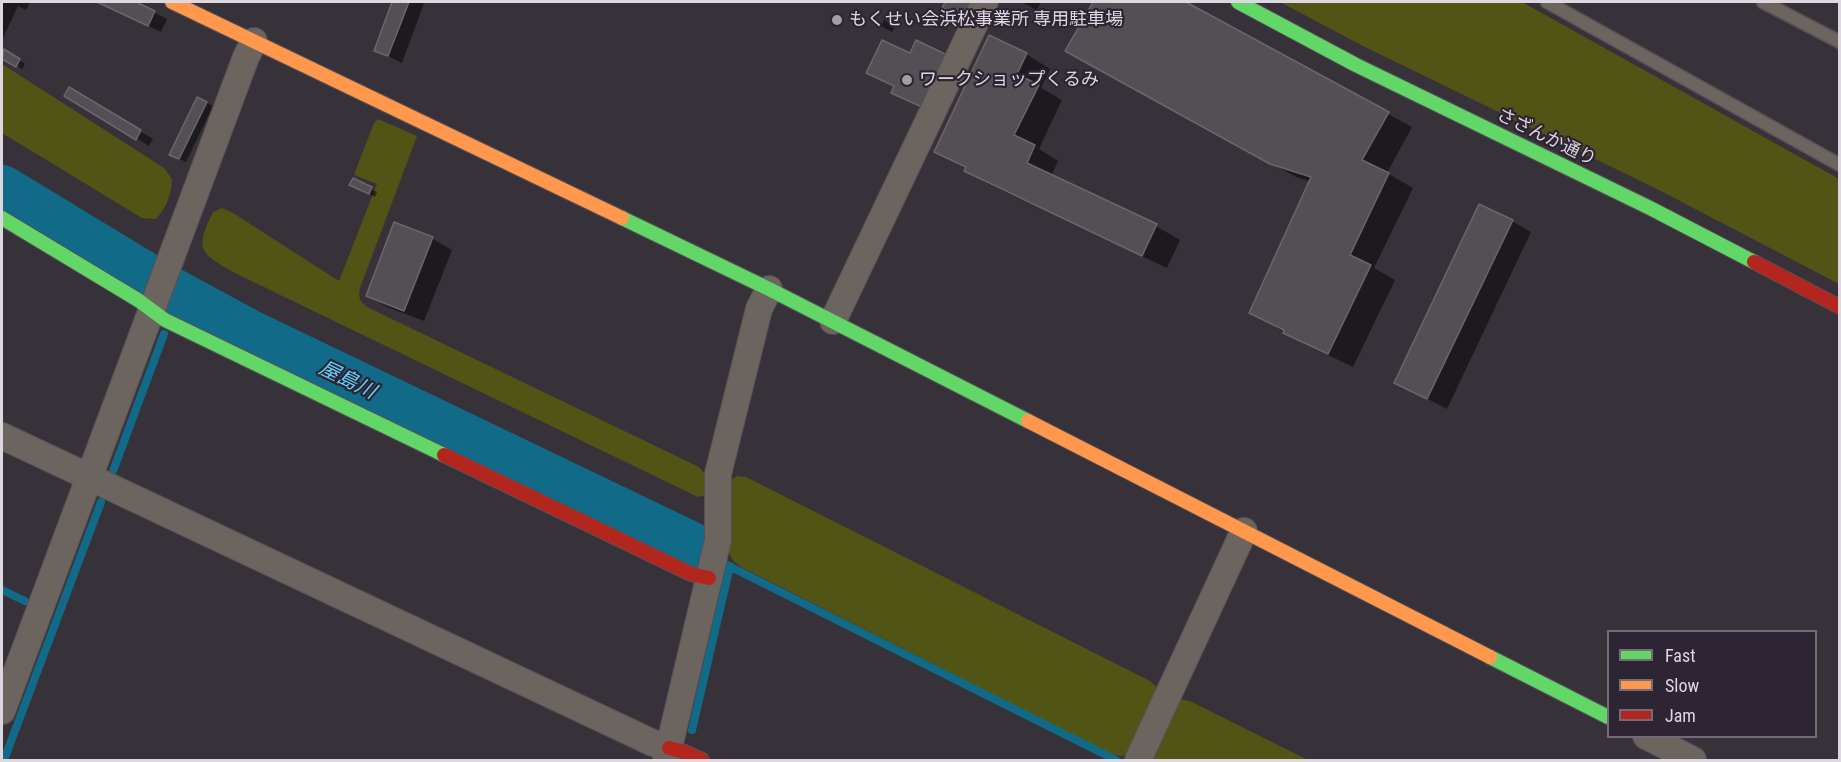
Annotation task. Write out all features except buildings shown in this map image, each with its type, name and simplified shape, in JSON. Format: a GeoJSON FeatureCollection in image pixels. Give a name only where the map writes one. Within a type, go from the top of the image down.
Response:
{"type":"FeatureCollection","features":[{"type":"Feature","properties":{"kind":"street"},"geometry":{"type":"LineString","coordinates":[[172,2],[769,289],[1607,716]]}},
{"type":"Feature","properties":{"kind":"street"},"geometry":{"type":"LineString","coordinates":[[833,321],[985,2]]}},
{"type":"Feature","properties":{"kind":"street","name":"さざんか通り"},"geometry":{"type":"LineString","coordinates":[[1238,2],[1356,65],[1650,208],[1839,307]]}},
{"type":"Feature","properties":{"kind":"street"},"geometry":{"type":"LineString","coordinates":[[2,711],[88,477],[254,41]]}},
{"type":"Feature","properties":{"kind":"street"},"geometry":{"type":"LineString","coordinates":[[2,218],[152,307],[165,320],[691,574],[709,578]]}},
{"type":"Feature","properties":{"kind":"street"},"geometry":{"type":"LineString","coordinates":[[667,754],[718,540],[718,474],[759,309],[769,289]]}},
{"type":"Feature","properties":{"kind":"street"},"geometry":{"type":"LineString","coordinates":[[2,436],[653,743],[667,754],[685,752],[702,760]]}},
{"type":"Feature","properties":{"kind":"street"},"geometry":{"type":"LineString","coordinates":[[1138,760],[1245,531]]}},
{"type":"Feature","properties":{"kind":"street"},"geometry":{"type":"LineString","coordinates":[[1651,738],[1694,760]]}},
{"type":"Feature","properties":{"kind":"lane"},"geometry":{"type":"LineString","coordinates":[[1547,2],[1839,165]]}},
{"type":"Feature","properties":{"kind":"lane"},"geometry":{"type":"LineString","coordinates":[[1763,2],[1839,42]]}},
{"type":"Feature","properties":{"kind":"shaded area"},"geometry":{"type":"Polygon","coordinates":[[[1280,2],[1522,2],[1839,179],[1839,284],[1659,190],[1365,47],[1280,2]]]}},
{"type":"Feature","properties":{"kind":"shaded area"},"geometry":{"type":"Polygon","coordinates":[[[2,64],[164,168],[172,179],[171,190],[166,205],[156,219],[142,218],[2,133],[2,64]]]}},
{"type":"Feature","properties":{"kind":"shaded area"},"geometry":{"type":"Polygon","coordinates":[[[378,119],[417,136],[360,288],[359,297],[363,303],[367,307],[699,467],[706,475],[706,495],[698,497],[270,290],[225,267],[205,252],[203,237],[206,226],[213,212],[222,208],[339,281],[377,184],[354,175],[374,123],[378,119]]]}},
{"type":"Feature","properties":{"kind":"shaded area"},"geometry":{"type":"Polygon","coordinates":[[[737,476],[746,477],[1150,681],[1157,687],[1159,696],[1131,753],[1121,756],[1111,754],[738,565],[732,559],[728,548],[730,481],[737,476]]]}},
{"type":"Feature","properties":{"kind":"shaded area"},"geometry":{"type":"Polygon","coordinates":[[[1181,699],[1190,701],[1308,760],[1146,760],[1173,701],[1181,699]]]}},
{"type":"Feature","properties":{"kind":"waterway","name":"屋島川"},"geometry":{"type":"LineString","coordinates":[[2,190],[165,289],[248,334],[702,552]]}},
{"type":"Feature","properties":{"kind":"waterway"},"geometry":{"type":"LineString","coordinates":[[173,311],[179,296]]}},
{"type":"Feature","properties":{"kind":"waterway"},"geometry":{"type":"LineString","coordinates":[[113,471],[164,334]]}},
{"type":"Feature","properties":{"kind":"waterway"},"geometry":{"type":"LineString","coordinates":[[4,760],[101,502]]}},
{"type":"Feature","properties":{"kind":"waterway"},"geometry":{"type":"LineString","coordinates":[[723,563],[1116,760]]}},
{"type":"Feature","properties":{"kind":"waterway"},"geometry":{"type":"LineString","coordinates":[[692,730],[730,566]]}},
{"type":"Feature","properties":{"kind":"waterway"},"geometry":{"type":"LineString","coordinates":[[2,590],[25,601]]}},
{"type":"Feature","properties":{"kind":"traffic: fast"},"geometry":{"type":"LineString","coordinates":[[1238,2],[1356,65],[1650,208],[1754,262]]}},
{"type":"Feature","properties":{"kind":"traffic: fast"},"geometry":{"type":"LineString","coordinates":[[2,218],[138,300],[165,320],[444,455]]}},
{"type":"Feature","properties":{"kind":"traffic: fast"},"geometry":{"type":"LineString","coordinates":[[622,218],[769,289],[1028,421]]}},
{"type":"Feature","properties":{"kind":"traffic: fast"},"geometry":{"type":"LineString","coordinates":[[1490,657],[1607,716]]}},
{"type":"Feature","properties":{"kind":"traffic: slow"},"geometry":{"type":"LineString","coordinates":[[172,2],[622,218]]}},
{"type":"Feature","properties":{"kind":"traffic: slow"},"geometry":{"type":"LineString","coordinates":[[1028,421],[1490,657]]}},
{"type":"Feature","properties":{"kind":"traffic: jam"},"geometry":{"type":"LineString","coordinates":[[1754,262],[1840,307]]}},
{"type":"Feature","properties":{"kind":"traffic: jam"},"geometry":{"type":"LineString","coordinates":[[444,455],[691,574],[709,578]]}},
{"type":"Feature","properties":{"kind":"traffic: jam"},"geometry":{"type":"LineString","coordinates":[[669,748],[702,760]]}},
{"type":"Feature","properties":{"kind":"place","name":"もくせい会浜松事業所 専用駐車場"},"geometry":{"type":"Point","coordinates":[837,20]}},
{"type":"Feature","properties":{"kind":"place","name":"ワークショップくるみ"},"geometry":{"type":"Point","coordinates":[907,80]}}]}
